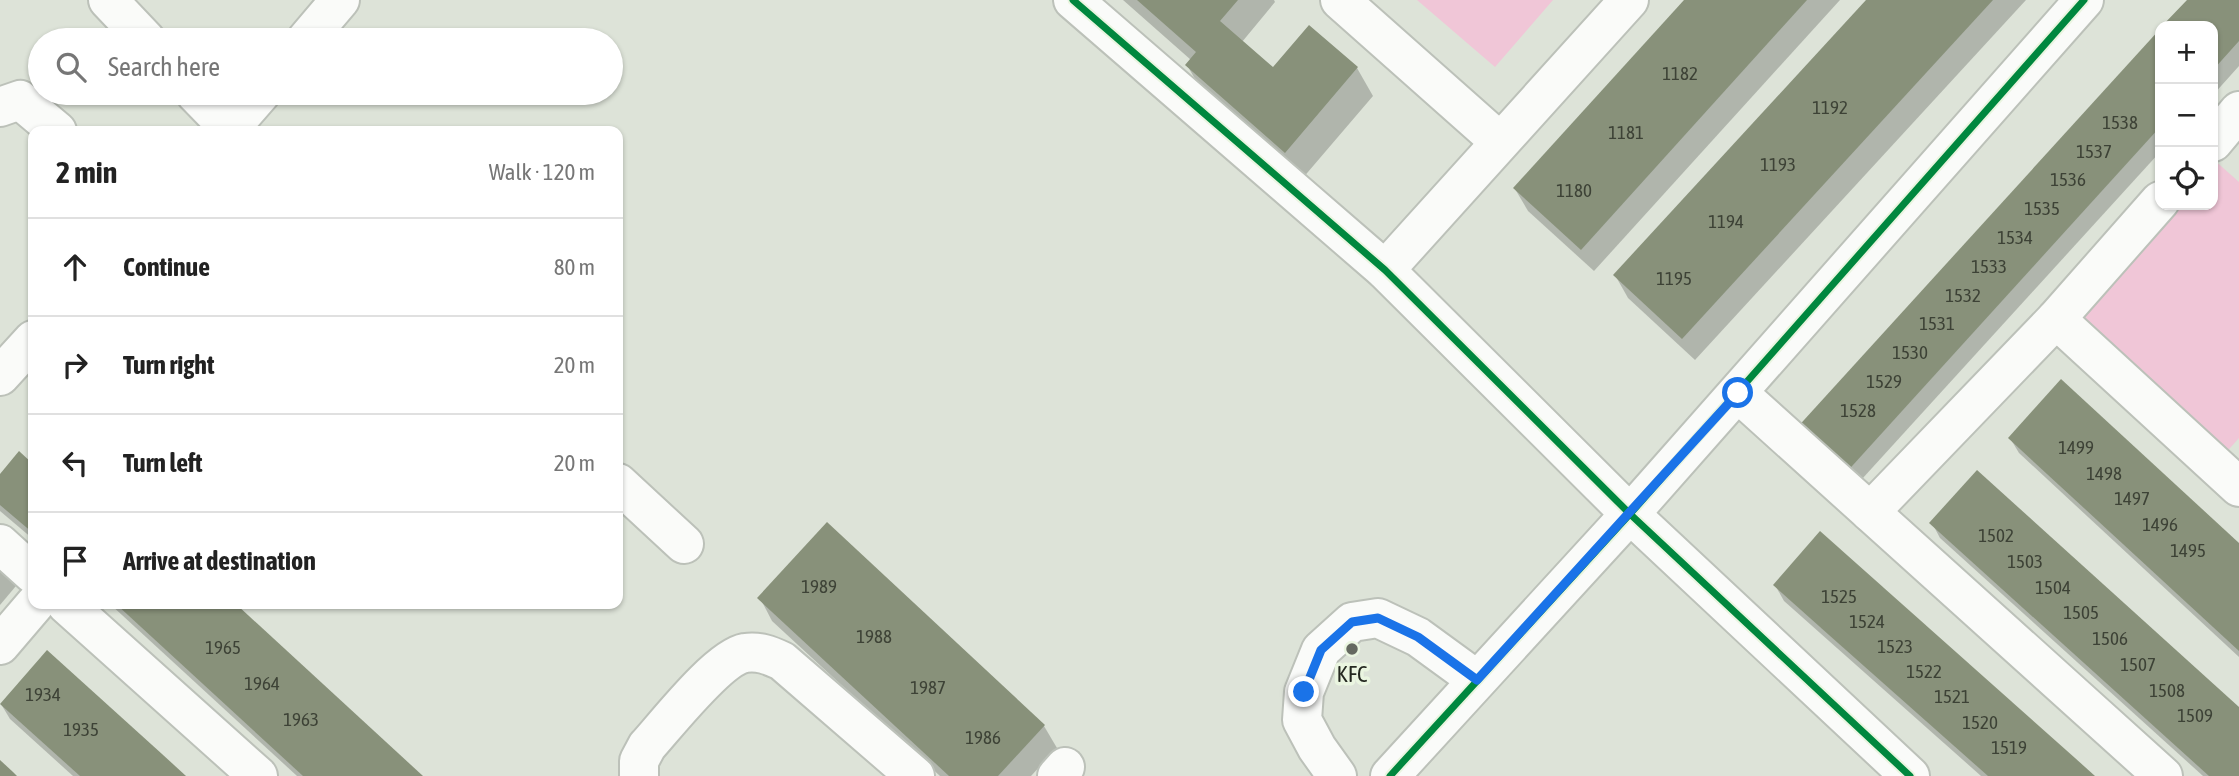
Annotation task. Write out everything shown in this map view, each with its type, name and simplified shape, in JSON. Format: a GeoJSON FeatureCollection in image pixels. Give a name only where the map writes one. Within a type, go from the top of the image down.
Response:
{"type":"FeatureCollection","features":[{"type":"Feature","properties":{"kind":"street"},"geometry":{"type":"LineString","coordinates":[[108,0],[135,28]]}},
{"type":"Feature","properties":{"kind":"street"},"geometry":{"type":"LineString","coordinates":[[316,28],[340,0]]}},
{"type":"Feature","properties":{"kind":"street"},"geometry":{"type":"LineString","coordinates":[[1073,0],[1385,270],[1630,514],[1910,776]]}},
{"type":"Feature","properties":{"kind":"street"},"geometry":{"type":"LineString","coordinates":[[1340,0],[1499,141]]}},
{"type":"Feature","properties":{"kind":"street"},"geometry":{"type":"LineString","coordinates":[[1385,270],[1629,0]]}},
{"type":"Feature","properties":{"kind":"street"},"geometry":{"type":"LineString","coordinates":[[1390,776],[1630,514],[2084,0]]}},
{"type":"Feature","properties":{"kind":"street"},"geometry":{"type":"LineString","coordinates":[[0,107],[20,100],[51,126]]}},
{"type":"Feature","properties":{"kind":"street"},"geometry":{"type":"LineString","coordinates":[[206,105],[225,126]]}},
{"type":"Feature","properties":{"kind":"street"},"geometry":{"type":"LineString","coordinates":[[234,126],[251,105]]}},
{"type":"Feature","properties":{"kind":"street"},"geometry":{"type":"LineString","coordinates":[[1870,512],[2056,318],[2155,207]]}},
{"type":"Feature","properties":{"kind":"street"},"geometry":{"type":"LineString","coordinates":[[2056,318],[2239,487]]}},
{"type":"Feature","properties":{"kind":"street"},"geometry":{"type":"LineString","coordinates":[[0,376],[28,345]]}},
{"type":"Feature","properties":{"kind":"street"},"geometry":{"type":"LineString","coordinates":[[1738,393],[2163,776]]}},
{"type":"Feature","properties":{"kind":"street"},"geometry":{"type":"LineString","coordinates":[[623,488],[684,544]]}},
{"type":"Feature","properties":{"kind":"street"},"geometry":{"type":"LineString","coordinates":[[0,544],[28,569]]}},
{"type":"Feature","properties":{"kind":"street"},"geometry":{"type":"LineString","coordinates":[[0,645],[31,609]]}},
{"type":"Feature","properties":{"kind":"street"},"geometry":{"type":"LineString","coordinates":[[72,609],[258,776]]}},
{"type":"Feature","properties":{"kind":"street"},"geometry":{"type":"LineString","coordinates":[[1337,776],[1317,748],[1302,720],[1304,692],[1321,650],[1352,622],[1378,618],[1418,637],[1477,680]]}},
{"type":"Feature","properties":{"kind":"street"},"geometry":{"type":"LineString","coordinates":[[639,776],[639,761],[647,746],[718,668],[743,653],[763,652],[782,661],[915,776]]}},
{"type":"Feature","properties":{"kind":"shaded area"},"geometry":{"type":"Polygon","coordinates":[[[1417,0],[1553,0],[1495,67],[1417,0]]]}},
{"type":"Feature","properties":{"kind":"shaded area"},"geometry":{"type":"Polygon","coordinates":[[[2218,163],[2239,182],[2239,438],[2222,457],[2065,319],[2160,210],[2218,210],[2218,163]]]}},
{"type":"Feature","properties":{"kind":"building"},"geometry":{"type":"Polygon","coordinates":[[[1137,0],[1238,0],[1220,21],[1273,67],[1309,25],[1358,67],[1285,153],[1185,65],[1196,52],[1137,0]]]}},
{"type":"Feature","properties":{"kind":"building"},"geometry":{"type":"Polygon","coordinates":[[[1684,0],[1807,0],[1581,250],[1513,188],[1684,0]]]}},
{"type":"Feature","properties":{"kind":"building"},"geometry":{"type":"Polygon","coordinates":[[[1866,0],[1993,0],[1682,339],[1613,275],[1866,0]]]}},
{"type":"Feature","properties":{"kind":"building"},"geometry":{"type":"Polygon","coordinates":[[[2187,0],[2239,0],[2239,41],[2218,64],[2218,21],[2167,21],[2187,0]]]}},
{"type":"Feature","properties":{"kind":"building"},"geometry":{"type":"Polygon","coordinates":[[[2155,34],[2155,133],[1843,476],[1794,431],[2155,34]]]}},
{"type":"Feature","properties":{"kind":"building"},"geometry":{"type":"Polygon","coordinates":[[[2061,379],[2239,543],[2239,651],[2008,438],[2061,379]]]}},
{"type":"Feature","properties":{"kind":"building"},"geometry":{"type":"Polygon","coordinates":[[[19,451],[28,459],[28,529],[0,505],[0,474],[19,451]]]}},
{"type":"Feature","properties":{"kind":"building"},"geometry":{"type":"Polygon","coordinates":[[[1977,470],[2239,707],[2239,776],[2209,776],[1929,523],[1977,470]]]}},
{"type":"Feature","properties":{"kind":"building"},"geometry":{"type":"Polygon","coordinates":[[[827,522],[1045,725],[998,776],[949,776],[757,598],[827,522]]]}},
{"type":"Feature","properties":{"kind":"building"},"geometry":{"type":"Polygon","coordinates":[[[1820,531],[2095,776],[1988,776],[1829,635],[1773,585],[1820,531]]]}},
{"type":"Feature","properties":{"kind":"building"},"geometry":{"type":"Polygon","coordinates":[[[121,609],[241,609],[423,776],[303,776],[121,609]]]}},
{"type":"Feature","properties":{"kind":"building"},"geometry":{"type":"Polygon","coordinates":[[[47,650],[186,776],[80,776],[0,704],[47,650]]]}},
{"type":"Feature","properties":{"kind":"building"},"geometry":{"type":"Polygon","coordinates":[[[0,760],[13,772],[17,776],[0,776],[0,760]]]}},
{"type":"Feature","properties":{"kind":"cycle path"},"geometry":{"type":"LineString","coordinates":[[1073,0],[1385,270],[1630,514],[1910,776]]}},
{"type":"Feature","properties":{"kind":"cycle path"},"geometry":{"type":"LineString","coordinates":[[1390,776],[1630,514],[2084,0]]}},
{"type":"Feature","properties":{"kind":"place","name":"KFC"},"geometry":{"type":"Point","coordinates":[1352,649]}},
{"type":"Feature","properties":{"kind":"route"},"geometry":{"type":"LineString","coordinates":[[1304,692],[1321,650],[1352,622],[1378,618],[1418,637],[1477,680],[1738,393]]}}]}
